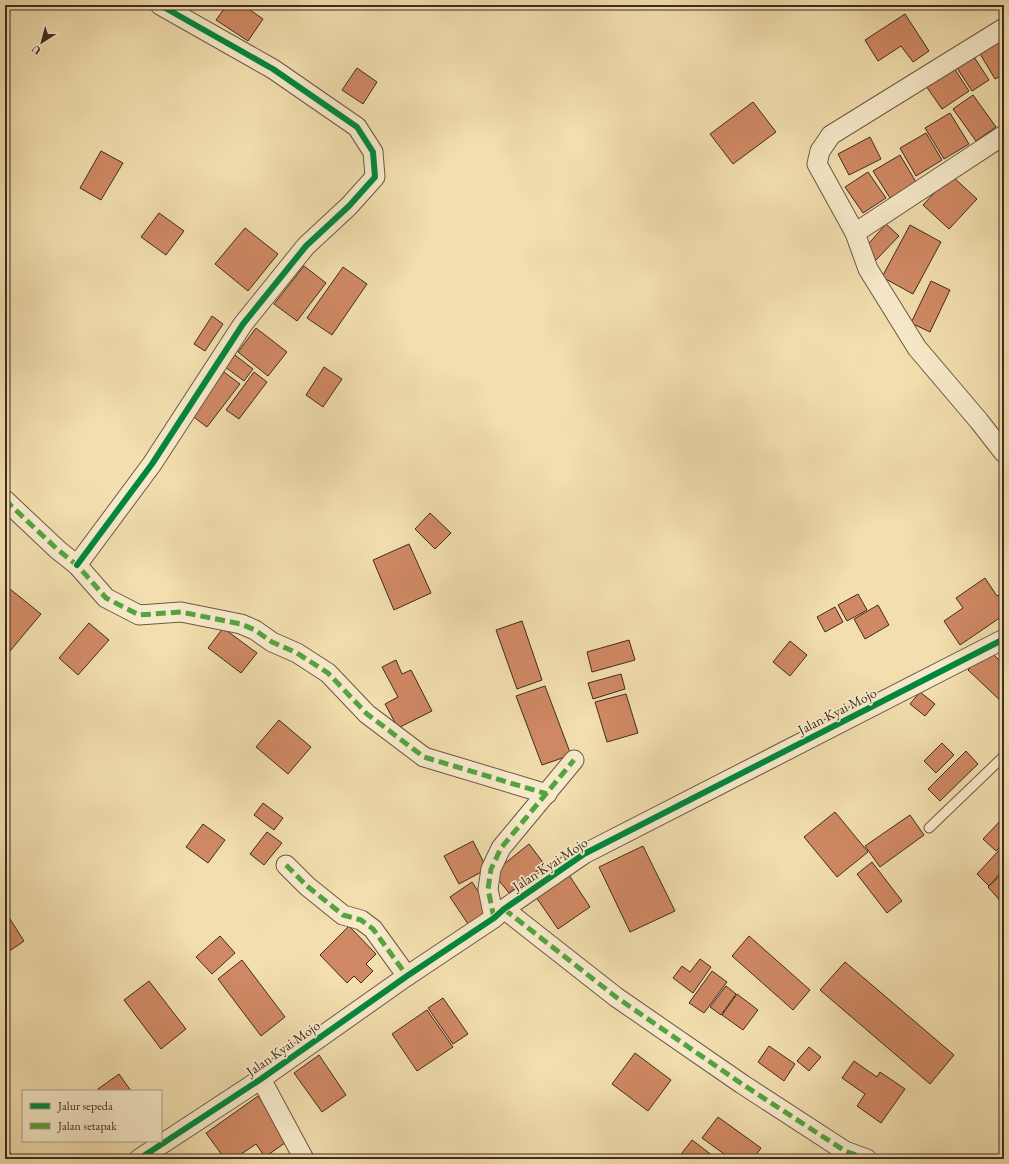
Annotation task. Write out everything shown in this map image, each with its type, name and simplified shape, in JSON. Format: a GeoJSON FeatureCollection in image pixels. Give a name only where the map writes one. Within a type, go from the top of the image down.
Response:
{"type":"FeatureCollection","features":[{"type":"Feature","properties":{"kind":"street"},"geometry":{"type":"LineString","coordinates":[[77,565],[152,464],[243,324],[306,246],[349,206],[375,177],[373,152],[357,127],[273,69],[160,5]]}},
{"type":"Feature","properties":{"kind":"street"},"geometry":{"type":"LineString","coordinates":[[1004,28],[831,135],[820,151],[817,164],[855,233],[868,269],[917,348],[1004,453]]}},
{"type":"Feature","properties":{"kind":"street"},"geometry":{"type":"LineString","coordinates":[[855,233],[1004,135]]}},
{"type":"Feature","properties":{"kind":"street"},"geometry":{"type":"LineString","coordinates":[[5,500],[58,550],[77,565],[106,598],[139,615],[181,612],[241,624],[255,630],[272,642],[297,653],[328,673],[367,714],[424,757],[546,794]]}},
{"type":"Feature","properties":{"kind":"street","name":"Jalan Kyai Mojo"},"geometry":{"type":"LineString","coordinates":[[139,1159],[261,1079],[584,854],[1004,639]]}},
{"type":"Feature","properties":{"kind":"street"},"geometry":{"type":"LineString","coordinates":[[574,760],[501,848],[491,869],[488,889],[499,913],[735,1080],[845,1151],[867,1159]]}},
{"type":"Feature","properties":{"kind":"street"},"geometry":{"type":"LineString","coordinates":[[286,865],[307,886],[343,915],[361,920],[373,930],[407,976]]}},
{"type":"Feature","properties":{"kind":"street"},"geometry":{"type":"LineString","coordinates":[[261,1079],[304,1159]]}},
{"type":"Feature","properties":{"kind":"lane"},"geometry":{"type":"LineString","coordinates":[[929,828],[1004,756]]}},
{"type":"Feature","properties":{"kind":"building"},"geometry":{"type":"Polygon","coordinates":[[[227,5],[243,5],[263,19],[248,41],[216,20],[227,5]]]}},
{"type":"Feature","properties":{"kind":"building"},"geometry":{"type":"Polygon","coordinates":[[[905,14],[929,51],[913,62],[901,46],[878,61],[865,40],[905,14]]]}},
{"type":"Feature","properties":{"kind":"building"},"geometry":{"type":"Polygon","coordinates":[[[1000,40],[1004,47],[1004,74],[995,79],[979,52],[1000,40]]]}},
{"type":"Feature","properties":{"kind":"building"},"geometry":{"type":"Polygon","coordinates":[[[972,54],[989,80],[972,91],[955,65],[972,54]]]}},
{"type":"Feature","properties":{"kind":"building"},"geometry":{"type":"Polygon","coordinates":[[[357,68],[377,82],[363,104],[342,90],[357,68]]]}},
{"type":"Feature","properties":{"kind":"building"},"geometry":{"type":"Polygon","coordinates":[[[954,68],[969,91],[942,109],[926,86],[954,68]]]}},
{"type":"Feature","properties":{"kind":"building"},"geometry":{"type":"Polygon","coordinates":[[[973,95],[996,127],[976,141],[953,109],[973,95]]]}},
{"type":"Feature","properties":{"kind":"building"},"geometry":{"type":"Polygon","coordinates":[[[753,102],[776,132],[733,164],[710,134],[753,102]]]}},
{"type":"Feature","properties":{"kind":"building"},"geometry":{"type":"Polygon","coordinates":[[[950,113],[969,144],[944,159],[925,128],[950,113]]]}},
{"type":"Feature","properties":{"kind":"building"},"geometry":{"type":"Polygon","coordinates":[[[926,133],[942,160],[916,176],[900,148],[926,133]]]}},
{"type":"Feature","properties":{"kind":"building"},"geometry":{"type":"Polygon","coordinates":[[[870,137],[881,159],[849,175],[838,154],[870,137]]]}},
{"type":"Feature","properties":{"kind":"building"},"geometry":{"type":"Polygon","coordinates":[[[101,151],[123,163],[101,200],[80,188],[101,151]]]}},
{"type":"Feature","properties":{"kind":"building"},"geometry":{"type":"Polygon","coordinates":[[[900,155],[916,182],[890,198],[873,171],[900,155]]]}},
{"type":"Feature","properties":{"kind":"building"},"geometry":{"type":"Polygon","coordinates":[[[868,172],[886,198],[863,213],[845,187],[868,172]]]}},
{"type":"Feature","properties":{"kind":"building"},"geometry":{"type":"Polygon","coordinates":[[[951,175],[977,199],[949,229],[923,205],[951,175]]]}},
{"type":"Feature","properties":{"kind":"building"},"geometry":{"type":"Polygon","coordinates":[[[159,213],[184,231],[166,255],[141,237],[159,213]]]}},
{"type":"Feature","properties":{"kind":"building"},"geometry":{"type":"Polygon","coordinates":[[[886,224],[899,236],[876,260],[864,249],[886,224]]]}},
{"type":"Feature","properties":{"kind":"building"},"geometry":{"type":"Polygon","coordinates":[[[910,225],[941,242],[913,294],[882,277],[910,225]]]}},
{"type":"Feature","properties":{"kind":"building"},"geometry":{"type":"Polygon","coordinates":[[[245,228],[278,254],[248,291],[215,264],[245,228]]]}},
{"type":"Feature","properties":{"kind":"building"},"geometry":{"type":"Polygon","coordinates":[[[304,266],[326,283],[297,321],[274,304],[304,266]]]}},
{"type":"Feature","properties":{"kind":"building"},"geometry":{"type":"Polygon","coordinates":[[[343,267],[367,284],[332,335],[307,318],[343,267]]]}},
{"type":"Feature","properties":{"kind":"building"},"geometry":{"type":"Polygon","coordinates":[[[931,281],[950,290],[930,332],[911,323],[931,281]]]}},
{"type":"Feature","properties":{"kind":"building"},"geometry":{"type":"Polygon","coordinates":[[[212,316],[223,324],[205,351],[194,344],[212,316]]]}},
{"type":"Feature","properties":{"kind":"building"},"geometry":{"type":"Polygon","coordinates":[[[256,328],[287,352],[268,376],[238,352],[256,328]]]}},
{"type":"Feature","properties":{"kind":"building"},"geometry":{"type":"Polygon","coordinates":[[[231,352],[253,369],[244,381],[221,364],[231,352]]]}},
{"type":"Feature","properties":{"kind":"building"},"geometry":{"type":"Polygon","coordinates":[[[324,367],[342,379],[323,407],[306,395],[324,367]]]}},
{"type":"Feature","properties":{"kind":"building"},"geometry":{"type":"Polygon","coordinates":[[[224,372],[240,384],[207,427],[191,415],[224,372]]]}},
{"type":"Feature","properties":{"kind":"building"},"geometry":{"type":"Polygon","coordinates":[[[254,372],[267,382],[239,419],[226,410],[254,372]]]}},
{"type":"Feature","properties":{"kind":"building"},"geometry":{"type":"Polygon","coordinates":[[[430,513],[451,533],[435,549],[415,529],[430,513]]]}},
{"type":"Feature","properties":{"kind":"building"},"geometry":{"type":"Polygon","coordinates":[[[409,544],[431,593],[394,610],[373,560],[409,544]]]}},
{"type":"Feature","properties":{"kind":"building"},"geometry":{"type":"Polygon","coordinates":[[[985,578],[997,596],[1004,591],[1004,615],[960,645],[944,621],[963,608],[956,598],[985,578]]]}},
{"type":"Feature","properties":{"kind":"building"},"geometry":{"type":"Polygon","coordinates":[[[5,585],[41,614],[10,651],[5,647],[5,585]]]}},
{"type":"Feature","properties":{"kind":"building"},"geometry":{"type":"Polygon","coordinates":[[[858,594],[867,610],[847,621],[838,605],[858,594]]]}},
{"type":"Feature","properties":{"kind":"building"},"geometry":{"type":"Polygon","coordinates":[[[878,605],[889,625],[865,639],[854,619],[878,605]]]}},
{"type":"Feature","properties":{"kind":"building"},"geometry":{"type":"Polygon","coordinates":[[[835,607],[843,622],[825,632],[817,617],[835,607]]]}},
{"type":"Feature","properties":{"kind":"building"},"geometry":{"type":"Polygon","coordinates":[[[522,621],[542,680],[517,689],[496,630],[522,621]]]}},
{"type":"Feature","properties":{"kind":"building"},"geometry":{"type":"Polygon","coordinates":[[[89,623],[109,640],[78,675],[59,658],[89,623]]]}},
{"type":"Feature","properties":{"kind":"building"},"geometry":{"type":"Polygon","coordinates":[[[223,628],[257,653],[241,673],[208,648],[223,628]]]}},
{"type":"Feature","properties":{"kind":"building"},"geometry":{"type":"Polygon","coordinates":[[[629,640],[635,660],[592,672],[587,652],[629,640]]]}},
{"type":"Feature","properties":{"kind":"building"},"geometry":{"type":"Polygon","coordinates":[[[790,641],[807,655],[790,676],[773,662],[790,641]]]}},
{"type":"Feature","properties":{"kind":"building"},"geometry":{"type":"Polygon","coordinates":[[[988,649],[1004,665],[1004,704],[968,670],[988,649]]]}},
{"type":"Feature","properties":{"kind":"building"},"geometry":{"type":"Polygon","coordinates":[[[396,660],[402,674],[411,670],[432,711],[398,728],[385,704],[398,697],[382,667],[396,660]]]}},
{"type":"Feature","properties":{"kind":"building"},"geometry":{"type":"Polygon","coordinates":[[[621,674],[625,689],[593,699],[588,683],[621,674]]]}},
{"type":"Feature","properties":{"kind":"building"},"geometry":{"type":"Polygon","coordinates":[[[545,686],[571,755],[542,765],[516,696],[545,686]]]}},
{"type":"Feature","properties":{"kind":"building"},"geometry":{"type":"Polygon","coordinates":[[[920,692],[935,704],[925,716],[910,704],[920,692]]]}},
{"type":"Feature","properties":{"kind":"building"},"geometry":{"type":"Polygon","coordinates":[[[626,694],[638,733],[607,742],[595,702],[626,694]]]}},
{"type":"Feature","properties":{"kind":"building"},"geometry":{"type":"Polygon","coordinates":[[[279,720],[311,747],[288,774],[256,747],[279,720]]]}},
{"type":"Feature","properties":{"kind":"building"},"geometry":{"type":"Polygon","coordinates":[[[942,743],[954,755],[936,773],[924,761],[942,743]]]}},
{"type":"Feature","properties":{"kind":"building"},"geometry":{"type":"Polygon","coordinates":[[[966,751],[978,764],[940,801],[928,789],[966,751]]]}},
{"type":"Feature","properties":{"kind":"building"},"geometry":{"type":"Polygon","coordinates":[[[263,803],[283,818],[274,830],[254,815],[263,803]]]}},
{"type":"Feature","properties":{"kind":"building"},"geometry":{"type":"Polygon","coordinates":[[[835,812],[868,852],[837,877],[804,837],[835,812]]]}},
{"type":"Feature","properties":{"kind":"building"},"geometry":{"type":"Polygon","coordinates":[[[910,815],[924,835],[880,867],[865,846],[910,815]]]}},
{"type":"Feature","properties":{"kind":"building"},"geometry":{"type":"Polygon","coordinates":[[[1004,817],[1004,843],[996,851],[983,839],[1004,817]]]}},
{"type":"Feature","properties":{"kind":"building"},"geometry":{"type":"Polygon","coordinates":[[[203,824],[225,840],[208,863],[186,847],[203,824]]]}},
{"type":"Feature","properties":{"kind":"building"},"geometry":{"type":"Polygon","coordinates":[[[267,832],[282,843],[264,865],[250,854],[267,832]]]}},
{"type":"Feature","properties":{"kind":"building"},"geometry":{"type":"Polygon","coordinates":[[[473,841],[487,869],[459,884],[444,856],[473,841]]]}},
{"type":"Feature","properties":{"kind":"building"},"geometry":{"type":"Polygon","coordinates":[[[529,844],[545,865],[509,893],[493,873],[529,844]]]}},
{"type":"Feature","properties":{"kind":"building"},"geometry":{"type":"Polygon","coordinates":[[[643,846],[675,911],[630,932],[599,867],[643,846]]]}},
{"type":"Feature","properties":{"kind":"building"},"geometry":{"type":"Polygon","coordinates":[[[1003,846],[1004,869],[989,886],[977,874],[1003,846]]]}},
{"type":"Feature","properties":{"kind":"building"},"geometry":{"type":"Polygon","coordinates":[[[872,862],[902,901],[887,913],[857,874],[872,862]]]}},
{"type":"Feature","properties":{"kind":"building"},"geometry":{"type":"Polygon","coordinates":[[[1004,872],[1004,905],[988,887],[1004,872]]]}},
{"type":"Feature","properties":{"kind":"building"},"geometry":{"type":"Polygon","coordinates":[[[569,875],[590,907],[558,929],[536,897],[569,875]]]}},
{"type":"Feature","properties":{"kind":"building"},"geometry":{"type":"Polygon","coordinates":[[[472,882],[490,909],[468,924],[450,897],[472,882]]]}},
{"type":"Feature","properties":{"kind":"building"},"geometry":{"type":"Polygon","coordinates":[[[5,911],[24,941],[8,952],[5,948],[5,911]]]}},
{"type":"Feature","properties":{"kind":"building"},"geometry":{"type":"Polygon","coordinates":[[[349,926],[376,954],[366,964],[373,971],[361,983],[354,976],[347,983],[320,955],[349,926]]]}},
{"type":"Feature","properties":{"kind":"building"},"geometry":{"type":"Polygon","coordinates":[[[220,936],[235,953],[212,974],[196,957],[220,936]]]}},
{"type":"Feature","properties":{"kind":"building"},"geometry":{"type":"Polygon","coordinates":[[[749,936],[810,990],[793,1010],[732,956],[749,936]]]}},
{"type":"Feature","properties":{"kind":"building"},"geometry":{"type":"Polygon","coordinates":[[[700,959],[711,967],[693,993],[673,978],[682,966],[690,972],[700,959]]]}},
{"type":"Feature","properties":{"kind":"building"},"geometry":{"type":"Polygon","coordinates":[[[242,960],[285,1017],[261,1036],[218,979],[242,960]]]}},
{"type":"Feature","properties":{"kind":"building"},"geometry":{"type":"Polygon","coordinates":[[[845,962],[954,1055],[930,1084],[820,990],[845,962]]]}},
{"type":"Feature","properties":{"kind":"building"},"geometry":{"type":"Polygon","coordinates":[[[712,971],[727,982],[704,1013],[689,1003],[712,971]]]}},
{"type":"Feature","properties":{"kind":"building"},"geometry":{"type":"Polygon","coordinates":[[[149,981],[186,1029],[161,1049],[124,1000],[149,981]]]}},
{"type":"Feature","properties":{"kind":"building"},"geometry":{"type":"Polygon","coordinates":[[[726,986],[736,994],[721,1015],[710,1007],[726,986]]]}},
{"type":"Feature","properties":{"kind":"building"},"geometry":{"type":"Polygon","coordinates":[[[737,994],[758,1010],[743,1030],[722,1015],[737,994]]]}},
{"type":"Feature","properties":{"kind":"building"},"geometry":{"type":"Polygon","coordinates":[[[443,998],[468,1034],[453,1044],[428,1008],[443,998]]]}},
{"type":"Feature","properties":{"kind":"building"},"geometry":{"type":"Polygon","coordinates":[[[427,1010],[453,1047],[417,1071],[392,1034],[427,1010]]]}},
{"type":"Feature","properties":{"kind":"building"},"geometry":{"type":"Polygon","coordinates":[[[769,1046],[795,1064],[784,1081],[758,1062],[769,1046]]]}},
{"type":"Feature","properties":{"kind":"building"},"geometry":{"type":"Polygon","coordinates":[[[809,1047],[821,1057],[809,1071],[797,1061],[809,1047]]]}},
{"type":"Feature","properties":{"kind":"building"},"geometry":{"type":"Polygon","coordinates":[[[635,1053],[671,1080],[648,1111],[612,1084],[635,1053]]]}},
{"type":"Feature","properties":{"kind":"building"},"geometry":{"type":"Polygon","coordinates":[[[319,1055],[346,1095],[322,1112],[294,1073],[319,1055]]]}},
{"type":"Feature","properties":{"kind":"building"},"geometry":{"type":"Polygon","coordinates":[[[854,1061],[877,1077],[880,1072],[905,1089],[881,1123],[857,1106],[865,1094],[842,1078],[854,1061]]]}},
{"type":"Feature","properties":{"kind":"building"},"geometry":{"type":"Polygon","coordinates":[[[119,1074],[130,1090],[98,1090],[119,1074]]]}},
{"type":"Feature","properties":{"kind":"building"},"geometry":{"type":"Polygon","coordinates":[[[258,1096],[289,1140],[265,1157],[256,1144],[234,1159],[225,1159],[206,1133],[258,1096]]]}},
{"type":"Feature","properties":{"kind":"building"},"geometry":{"type":"Polygon","coordinates":[[[718,1117],[761,1148],[753,1159],[731,1159],[702,1138],[718,1117]]]}},
{"type":"Feature","properties":{"kind":"building"},"geometry":{"type":"Polygon","coordinates":[[[692,1140],[717,1159],[681,1159],[679,1157],[692,1140]]]}},
{"type":"Feature","properties":{"kind":"building"},"geometry":{"type":"Polygon","coordinates":[[[5,1146],[15,1159],[5,1159],[5,1146]]]}},
{"type":"Feature","properties":{"kind":"marked path"},"geometry":{"type":"LineString","coordinates":[[5,500],[58,550],[77,565],[106,598],[139,615],[181,612],[241,624],[255,630],[272,642],[297,653],[328,673],[367,714],[424,757],[547,794]]}},
{"type":"Feature","properties":{"kind":"marked path"},"geometry":{"type":"LineString","coordinates":[[494,918],[488,889],[491,869],[501,848],[574,760]]}},
{"type":"Feature","properties":{"kind":"marked path"},"geometry":{"type":"LineString","coordinates":[[286,865],[307,886],[343,915],[361,920],[373,929],[407,976]]}},
{"type":"Feature","properties":{"kind":"marked path"},"geometry":{"type":"LineString","coordinates":[[504,909],[616,997],[742,1084],[845,1151],[867,1159]]}},
{"type":"Feature","properties":{"kind":"cycle path"},"geometry":{"type":"LineString","coordinates":[[77,565],[152,464],[243,324],[306,246],[349,206],[375,177],[373,152],[357,127],[273,69],[160,5]]}},
{"type":"Feature","properties":{"kind":"cycle path"},"geometry":{"type":"LineString","coordinates":[[139,1159],[261,1079],[584,854],[1004,639]]}}]}
